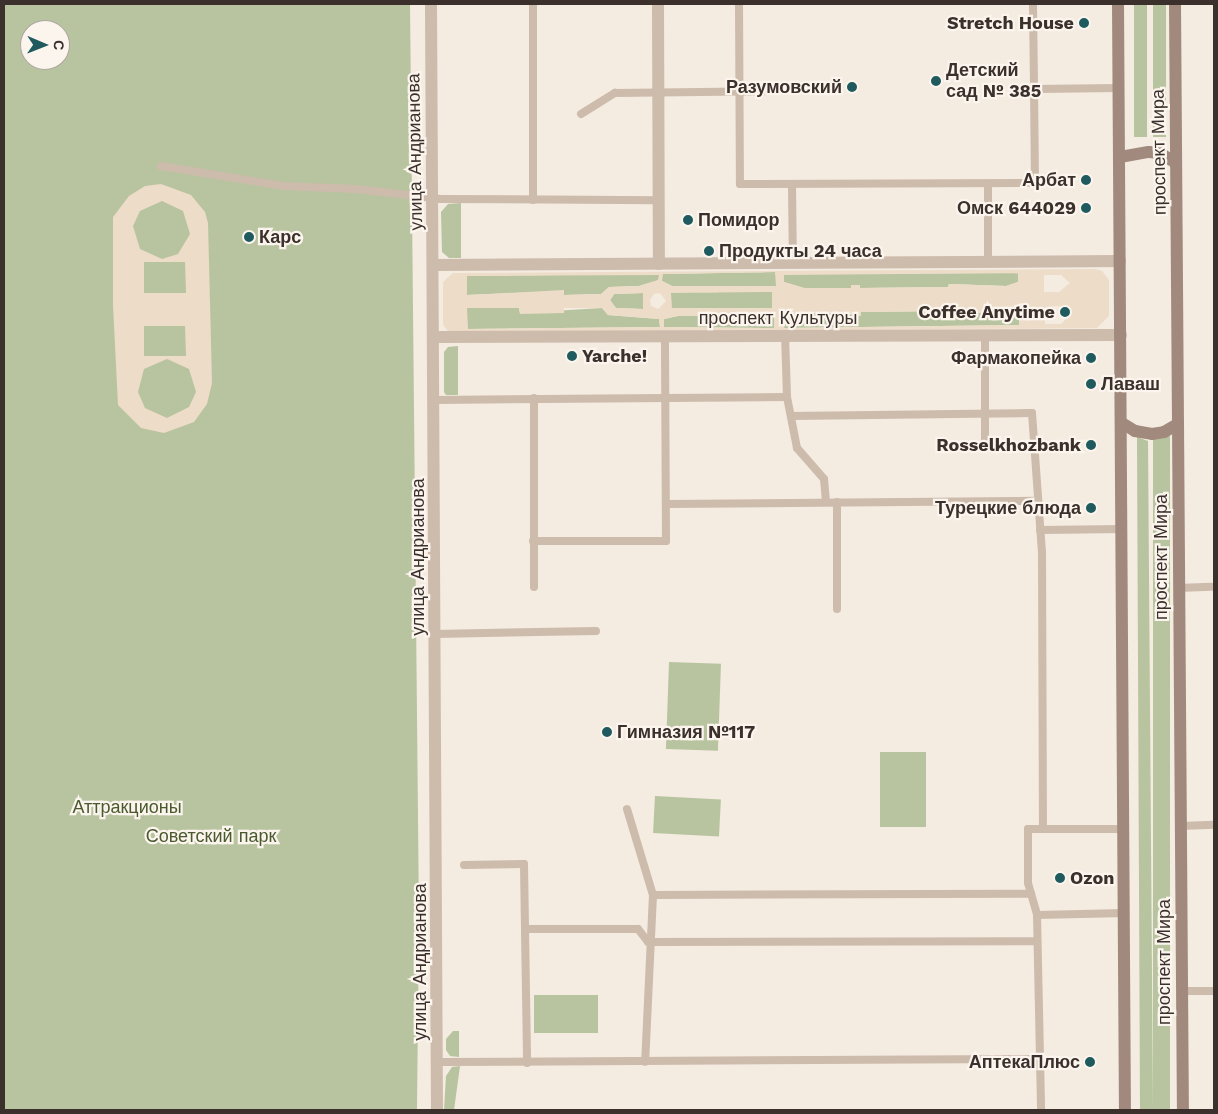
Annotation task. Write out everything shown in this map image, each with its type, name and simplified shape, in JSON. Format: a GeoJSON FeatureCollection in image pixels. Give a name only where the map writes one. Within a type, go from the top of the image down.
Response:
{"type":"FeatureCollection","features":[{"type":"Feature","properties":{"kind":"main road"},"geometry":{"type":"LineString","coordinates":[[1118,4],[1126,1110]]}},
{"type":"Feature","properties":{"kind":"main road","name":"проспект Мира"},"geometry":{"type":"LineString","coordinates":[[1175,4],[1183,1110]]}},
{"type":"Feature","properties":{"kind":"main road"},"geometry":{"type":"LineString","coordinates":[[1120,157],[1149,152],[1160,153],[1176,163]]}},
{"type":"Feature","properties":{"kind":"main road"},"geometry":{"type":"LineString","coordinates":[[1122,423],[1136,431],[1152,434],[1164,432],[1178,424]]}},
{"type":"Feature","properties":{"kind":"street","name":"улица Андрианова"},"geometry":{"type":"LineString","coordinates":[[431,4],[435,400],[437,1110]]}},
{"type":"Feature","properties":{"kind":"street"},"geometry":{"type":"LineString","coordinates":[[658,4],[659,264]]}},
{"type":"Feature","properties":{"kind":"street"},"geometry":{"type":"LineString","coordinates":[[434,266],[1120,261]]}},
{"type":"Feature","properties":{"kind":"street","name":"проспект Культуры"},"geometry":{"type":"LineString","coordinates":[[434,337],[1121,335]]}},
{"type":"Feature","properties":{"kind":"lane"},"geometry":{"type":"LineString","coordinates":[[533,4],[533,200]]}},
{"type":"Feature","properties":{"kind":"lane"},"geometry":{"type":"LineString","coordinates":[[739,4],[740,184],[792,186],[1035,183],[1033,4]]}},
{"type":"Feature","properties":{"kind":"lane"},"geometry":{"type":"LineString","coordinates":[[1034,89],[1120,88]]}},
{"type":"Feature","properties":{"kind":"lane"},"geometry":{"type":"LineString","coordinates":[[581,114],[615,93],[775,91]]}},
{"type":"Feature","properties":{"kind":"lane"},"geometry":{"type":"LineString","coordinates":[[161,166],[283,186],[433,197],[533,200],[659,200]]}},
{"type":"Feature","properties":{"kind":"lane"},"geometry":{"type":"LineString","coordinates":[[988,184],[988,262]]}},
{"type":"Feature","properties":{"kind":"lane"},"geometry":{"type":"LineString","coordinates":[[792,186],[793,264]]}},
{"type":"Feature","properties":{"kind":"lane"},"geometry":{"type":"LineString","coordinates":[[785,335],[787,397],[797,448],[824,480],[826,502]]}},
{"type":"Feature","properties":{"kind":"lane"},"geometry":{"type":"LineString","coordinates":[[985,335],[985,444]]}},
{"type":"Feature","properties":{"kind":"lane"},"geometry":{"type":"LineString","coordinates":[[533,541],[666,541],[668,504],[665,337]]}},
{"type":"Feature","properties":{"kind":"lane"},"geometry":{"type":"LineString","coordinates":[[435,400],[787,397]]}},
{"type":"Feature","properties":{"kind":"lane"},"geometry":{"type":"LineString","coordinates":[[534,398],[534,587]]}},
{"type":"Feature","properties":{"kind":"lane"},"geometry":{"type":"LineString","coordinates":[[791,416],[1032,413],[1040,530],[1043,829]]}},
{"type":"Feature","properties":{"kind":"lane"},"geometry":{"type":"LineString","coordinates":[[668,504],[1037,501]]}},
{"type":"Feature","properties":{"kind":"lane"},"geometry":{"type":"LineString","coordinates":[[837,502],[837,609]]}},
{"type":"Feature","properties":{"kind":"lane"},"geometry":{"type":"LineString","coordinates":[[1040,530],[1123,529]]}},
{"type":"Feature","properties":{"kind":"lane"},"geometry":{"type":"LineString","coordinates":[[1178,588],[1211,587]]}},
{"type":"Feature","properties":{"kind":"lane"},"geometry":{"type":"LineString","coordinates":[[436,634],[596,631]]}},
{"type":"Feature","properties":{"kind":"lane"},"geometry":{"type":"LineString","coordinates":[[627,809],[653,895],[648,942],[646,1062]]}},
{"type":"Feature","properties":{"kind":"lane"},"geometry":{"type":"LineString","coordinates":[[1180,826],[1214,825]]}},
{"type":"Feature","properties":{"kind":"lane"},"geometry":{"type":"LineString","coordinates":[[1041,1110],[1037,915],[1031,894],[1028,829],[1125,829]]}},
{"type":"Feature","properties":{"kind":"lane"},"geometry":{"type":"LineString","coordinates":[[464,865],[524,864],[527,1062]]}},
{"type":"Feature","properties":{"kind":"lane"},"geometry":{"type":"LineString","coordinates":[[653,895],[1031,894]]}},
{"type":"Feature","properties":{"kind":"lane"},"geometry":{"type":"LineString","coordinates":[[1037,915],[1125,913]]}},
{"type":"Feature","properties":{"kind":"lane"},"geometry":{"type":"LineString","coordinates":[[525,929],[638,929],[648,942]]}},
{"type":"Feature","properties":{"kind":"lane"},"geometry":{"type":"LineString","coordinates":[[648,942],[1037,941]]}},
{"type":"Feature","properties":{"kind":"lane"},"geometry":{"type":"LineString","coordinates":[[1182,991],[1214,991]]}},
{"type":"Feature","properties":{"kind":"lane"},"geometry":{"type":"LineString","coordinates":[[438,1062],[1041,1058]]}},
{"type":"Feature","properties":{"kind":"green space","name":"Советский парк"},"geometry":{"type":"Polygon","coordinates":[[[4,4],[410,4],[419,918],[417,1110],[4,1110],[4,4]]]}},
{"type":"Feature","properties":{"kind":"green space"},"geometry":{"type":"Polygon","coordinates":[[[1134,4],[1147,4],[1147,137],[1134,137],[1134,4]]]}},
{"type":"Feature","properties":{"kind":"green space"},"geometry":{"type":"Polygon","coordinates":[[[1153,4],[1166,4],[1166,137],[1153,137],[1153,4]]]}},
{"type":"Feature","properties":{"kind":"green space"},"geometry":{"type":"Polygon","coordinates":[[[461,203],[461,258],[449,258],[442,252],[441,212],[448,204],[461,203]]]}},
{"type":"Feature","properties":{"kind":"green space"},"geometry":{"type":"Polygon","coordinates":[[[776,272],[776,286],[672,286],[662,281],[662,274],[776,272]]]}},
{"type":"Feature","properties":{"kind":"green space"},"geometry":{"type":"Polygon","coordinates":[[[1018,273],[1018,282],[1006,286],[949,284],[948,287],[860,288],[851,285],[851,288],[804,288],[784,282],[784,274],[1018,273]]]}},
{"type":"Feature","properties":{"kind":"green space"},"geometry":{"type":"Polygon","coordinates":[[[659,274],[659,280],[639,286],[609,287],[601,294],[564,295],[564,291],[467,295],[467,276],[659,274]]]}},
{"type":"Feature","properties":{"kind":"green space"},"geometry":{"type":"Polygon","coordinates":[[[671,292],[772,292],[772,308],[671,308],[671,292]]]}},
{"type":"Feature","properties":{"kind":"green space"},"geometry":{"type":"Polygon","coordinates":[[[644,293],[643,309],[616,308],[610,300],[614,294],[644,293]]]}},
{"type":"Feature","properties":{"kind":"green space"},"geometry":{"type":"Polygon","coordinates":[[[467,308],[519,308],[520,313],[602,308],[608,315],[659,319],[660,327],[467,329],[467,308]]]}},
{"type":"Feature","properties":{"kind":"green space"},"geometry":{"type":"Polygon","coordinates":[[[949,311],[950,315],[1008,311],[1019,315],[1019,325],[784,328],[785,318],[798,317],[804,312],[861,315],[861,312],[949,311]]]}},
{"type":"Feature","properties":{"kind":"green space"},"geometry":{"type":"Polygon","coordinates":[[[774,314],[774,328],[664,327],[664,319],[678,316],[774,314]]]}},
{"type":"Feature","properties":{"kind":"green space"},"geometry":{"type":"Polygon","coordinates":[[[458,346],[458,395],[446,395],[444,392],[444,352],[448,347],[458,346]]]}},
{"type":"Feature","properties":{"kind":"green space"},"geometry":{"type":"Polygon","coordinates":[[[1153,435],[1170,435],[1170,1110],[1153,1110],[1153,435]]]}},
{"type":"Feature","properties":{"kind":"green space"},"geometry":{"type":"Polygon","coordinates":[[[1137,437],[1148,441],[1153,1110],[1140,1110],[1137,437]]]}},
{"type":"Feature","properties":{"kind":"green space"},"geometry":{"type":"Polygon","coordinates":[[[669,662],[721,664],[718,751],[666,749],[669,662]]]}},
{"type":"Feature","properties":{"kind":"green space"},"geometry":{"type":"Polygon","coordinates":[[[880,752],[926,752],[926,827],[880,827],[880,752]]]}},
{"type":"Feature","properties":{"kind":"green space"},"geometry":{"type":"Polygon","coordinates":[[[655,796],[721,799],[719,836],[653,833],[655,796]]]}},
{"type":"Feature","properties":{"kind":"green space"},"geometry":{"type":"Polygon","coordinates":[[[534,995],[598,995],[598,1033],[534,1033],[534,995]]]}},
{"type":"Feature","properties":{"kind":"green space"},"geometry":{"type":"Polygon","coordinates":[[[453,1031],[459,1031],[459,1057],[450,1056],[446,1050],[446,1039],[453,1031]]]}},
{"type":"Feature","properties":{"kind":"green space"},"geometry":{"type":"Polygon","coordinates":[[[460,1066],[454,1110],[444,1110],[446,1076],[452,1067],[460,1066]]]}},
{"type":"Feature","properties":{"kind":"shaded area"},"geometry":{"type":"Polygon","coordinates":[[[161,184],[191,195],[205,212],[208,223],[212,383],[207,404],[194,422],[164,433],[141,428],[118,405],[113,306],[113,217],[129,196],[145,186],[161,184]],[[162,201],[140,211],[133,226],[140,249],[162,259],[178,254],[190,234],[183,211],[162,201]],[[144,262],[144,293],[186,293],[185,262],[144,262]],[[144,326],[144,356],[186,356],[185,326],[144,326]],[[167,359],[144,369],[138,392],[145,408],[167,418],[189,407],[196,392],[189,369],[167,359]]]}},
{"type":"Feature","properties":{"kind":"shaded area"},"geometry":{"type":"Polygon","coordinates":[[[1095,269],[1102,271],[1109,280],[1109,316],[1097,328],[457,333],[448,331],[443,325],[443,282],[453,273],[1095,269]],[[775,272],[663,274],[662,281],[672,286],[776,286],[775,272]],[[1018,273],[784,275],[784,282],[804,288],[851,288],[851,285],[860,285],[860,288],[948,287],[949,284],[1006,286],[1018,282],[1018,273]],[[659,275],[467,276],[467,295],[564,290],[564,295],[601,294],[609,287],[639,286],[658,280],[659,275]],[[1044,275],[1044,292],[1059,292],[1070,283],[1061,275],[1044,275]],[[772,292],[671,293],[672,308],[772,308],[772,292]],[[643,293],[614,294],[610,301],[616,308],[643,309],[643,293]],[[660,293],[654,294],[650,300],[651,306],[658,309],[666,301],[660,293]],[[1060,306],[1045,307],[1045,324],[1061,324],[1068,317],[1060,306]],[[467,308],[468,329],[660,327],[659,319],[608,315],[602,308],[564,308],[564,313],[520,314],[519,308],[467,308]],[[949,311],[861,312],[861,316],[852,316],[851,313],[804,312],[798,317],[785,318],[784,328],[1019,325],[1019,315],[1008,311],[949,315],[949,311]],[[774,314],[678,316],[664,319],[664,327],[774,328],[774,314]]]}},
{"type":"Feature","properties":{"kind":"place","name":"Stretch House"},"geometry":{"type":"Point","coordinates":[1084,23]}},
{"type":"Feature","properties":{"kind":"place","name":"Детский сад № 385"},"geometry":{"type":"Point","coordinates":[936,81]}},
{"type":"Feature","properties":{"kind":"place","name":"Разумовский"},"geometry":{"type":"Point","coordinates":[852,87]}},
{"type":"Feature","properties":{"kind":"place","name":"Арбат"},"geometry":{"type":"Point","coordinates":[1086,180]}},
{"type":"Feature","properties":{"kind":"place","name":"Омск 644029"},"geometry":{"type":"Point","coordinates":[1086,208]}},
{"type":"Feature","properties":{"kind":"place","name":"Помидор"},"geometry":{"type":"Point","coordinates":[688,220]}},
{"type":"Feature","properties":{"kind":"place","name":"Карс"},"geometry":{"type":"Point","coordinates":[249,237]}},
{"type":"Feature","properties":{"kind":"place","name":"Продукты 24 часа"},"geometry":{"type":"Point","coordinates":[709,251]}},
{"type":"Feature","properties":{"kind":"place","name":"Coffee Anytime"},"geometry":{"type":"Point","coordinates":[1065,312]}},
{"type":"Feature","properties":{"kind":"place","name":"Yarche!"},"geometry":{"type":"Point","coordinates":[572,356]}},
{"type":"Feature","properties":{"kind":"place","name":"Фармакопейка"},"geometry":{"type":"Point","coordinates":[1091,358]}},
{"type":"Feature","properties":{"kind":"place","name":"Лаваш"},"geometry":{"type":"Point","coordinates":[1091,384]}},
{"type":"Feature","properties":{"kind":"place","name":"Rosselkhozbank"},"geometry":{"type":"Point","coordinates":[1091,445]}},
{"type":"Feature","properties":{"kind":"place","name":"Турецкие блюда"},"geometry":{"type":"Point","coordinates":[1091,508]}},
{"type":"Feature","properties":{"kind":"place","name":"Гимназия №117"},"geometry":{"type":"Point","coordinates":[607,732]}},
{"type":"Feature","properties":{"kind":"place","name":"Ozon"},"geometry":{"type":"Point","coordinates":[1060,878]}},
{"type":"Feature","properties":{"kind":"place","name":"АптекаПлюс"},"geometry":{"type":"Point","coordinates":[1090,1062]}},
{"type":"Feature","properties":{"kind":"park label","name":"Аттракционы"},"geometry":{"type":"Point","coordinates":[127,807]}}]}
